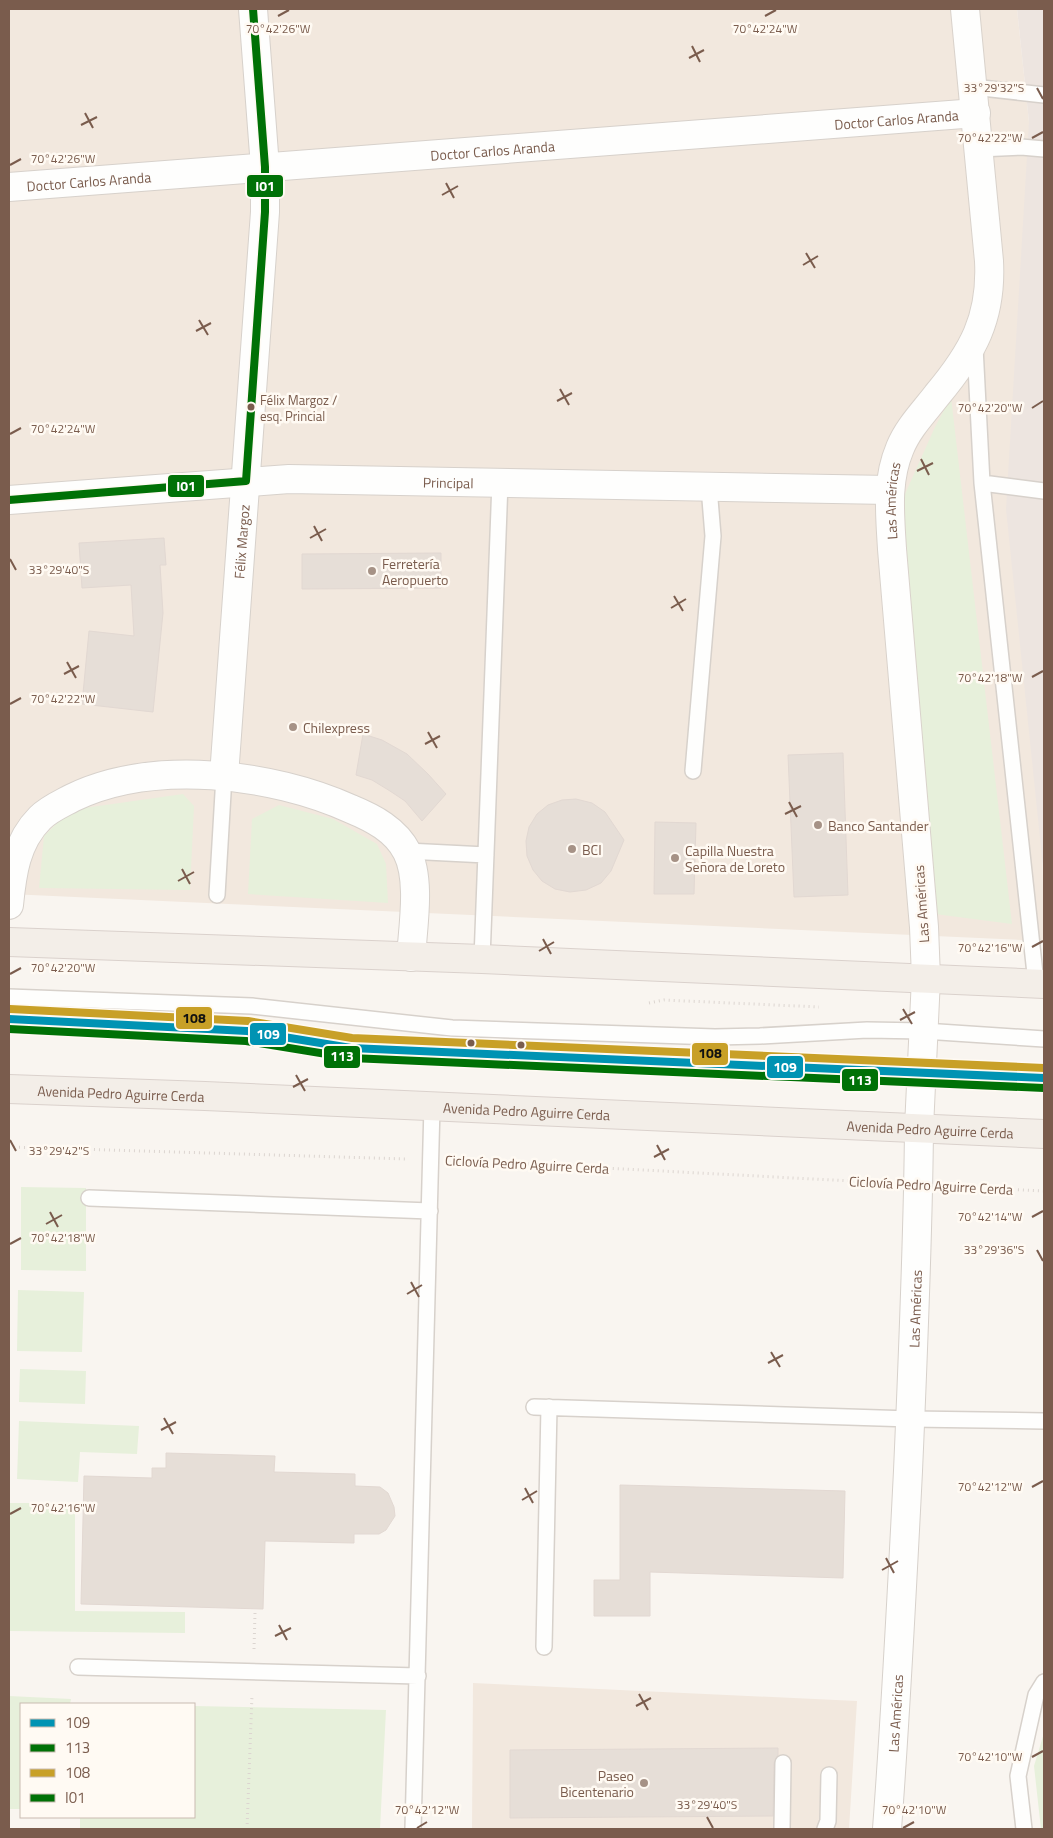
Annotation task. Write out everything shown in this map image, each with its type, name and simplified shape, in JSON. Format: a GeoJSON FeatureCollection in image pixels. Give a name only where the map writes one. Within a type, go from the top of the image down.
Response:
{"type":"FeatureCollection","features":[{"type":"Feature","properties":{"kind":"main road"},"geometry":{"type":"LineString","coordinates":[[9,942],[482,959],[1040,984]]}},
{"type":"Feature","properties":{"kind":"main road","name":"Avenida Pedro Aguirre Cerda"},"geometry":{"type":"LineString","coordinates":[[9,1089],[1044,1134]]}},
{"type":"Feature","properties":{"kind":"street","name":"Félix Margoz"},"geometry":{"type":"LineString","coordinates":[[224,776],[262,256],[265,167],[253,9]]}},
{"type":"Feature","properties":{"kind":"street","name":"Las Américas"},"geometry":{"type":"LineString","coordinates":[[887,1829],[897,1706],[911,1419],[919,1128],[926,978],[924,927],[892,549],[889,490],[893,468],[900,447],[909,430],[961,365],[975,340],[988,305],[990,283],[965,9]]}},
{"type":"Feature","properties":{"kind":"street","name":"Doctor Carlos Aranda"},"geometry":{"type":"LineString","coordinates":[[9,187],[265,167],[974,100]]}},
{"type":"Feature","properties":{"kind":"street","name":"Principal"},"geometry":{"type":"LineString","coordinates":[[9,500],[288,478],[889,490]]}},
{"type":"Feature","properties":{"kind":"street"},"geometry":{"type":"LineString","coordinates":[[9,905],[16,859],[24,840],[39,819],[50,810],[84,792],[115,784],[146,778],[185,775],[224,776],[268,782],[318,795],[378,821],[391,832],[407,851],[414,876],[411,957]]}},
{"type":"Feature","properties":{"kind":"lane"},"geometry":{"type":"LineString","coordinates":[[974,100],[1044,95]]}},
{"type":"Feature","properties":{"kind":"lane"},"geometry":{"type":"LineString","coordinates":[[978,150],[1021,147],[1044,149]]}},
{"type":"Feature","properties":{"kind":"lane"},"geometry":{"type":"LineString","coordinates":[[975,340],[982,482],[1040,984]]}},
{"type":"Feature","properties":{"kind":"lane"},"geometry":{"type":"LineString","coordinates":[[482,959],[500,482]]}},
{"type":"Feature","properties":{"kind":"lane"},"geometry":{"type":"LineString","coordinates":[[982,482],[1044,491]]}},
{"type":"Feature","properties":{"kind":"lane"},"geometry":{"type":"LineString","coordinates":[[693,771],[713,536],[709,486]]}},
{"type":"Feature","properties":{"kind":"lane","name":"Félix Margoz"},"geometry":{"type":"LineString","coordinates":[[217,896],[224,776]]}},
{"type":"Feature","properties":{"kind":"lane"},"geometry":{"type":"LineString","coordinates":[[407,851],[486,855]]}},
{"type":"Feature","properties":{"kind":"lane"},"geometry":{"type":"LineString","coordinates":[[9,997],[252,1006],[414,1025],[481,1029],[715,1037],[867,1030],[924,1031],[1044,1039]]}},
{"type":"Feature","properties":{"kind":"lane"},"geometry":{"type":"LineString","coordinates":[[9,1019],[247,1031],[351,1048],[1044,1078]]}},
{"type":"Feature","properties":{"kind":"lane"},"geometry":{"type":"LineString","coordinates":[[414,1829],[432,1106]]}},
{"type":"Feature","properties":{"kind":"lane"},"geometry":{"type":"LineString","coordinates":[[88,1198],[430,1211]]}},
{"type":"Feature","properties":{"kind":"lane"},"geometry":{"type":"LineString","coordinates":[[534,1407],[911,1419],[1044,1421]]}},
{"type":"Feature","properties":{"kind":"lane"},"geometry":{"type":"LineString","coordinates":[[544,1647],[549,1407]]}},
{"type":"Feature","properties":{"kind":"lane"},"geometry":{"type":"LineString","coordinates":[[78,1667],[418,1676]]}},
{"type":"Feature","properties":{"kind":"lane"},"geometry":{"type":"LineString","coordinates":[[1024,1829],[1018,1776],[1036,1695],[1044,1682]]}},
{"type":"Feature","properties":{"kind":"lane"},"geometry":{"type":"LineString","coordinates":[[782,1829],[783,1763]]}},
{"type":"Feature","properties":{"kind":"lane"},"geometry":{"type":"LineString","coordinates":[[825,1829],[828,1821],[829,1775]]}},
{"type":"Feature","properties":{"kind":"path"},"geometry":{"type":"LineString","coordinates":[[649,1003],[664,1000],[827,1008]]}},
{"type":"Feature","properties":{"kind":"path","name":"Ciclovía Pedro Aguirre Cerda"},"geometry":{"type":"LineString","coordinates":[[9,1147],[431,1160],[1044,1191]]}},
{"type":"Feature","properties":{"kind":"path"},"geometry":{"type":"LineString","coordinates":[[247,1829],[255,1613]]}},
{"type":"Feature","properties":{"kind":"shaded area"},"geometry":{"type":"Polygon","coordinates":[[[9,9],[1017,9],[1029,122],[1044,941],[9,894],[9,9]]]}},
{"type":"Feature","properties":{"kind":"shaded area"},"geometry":{"type":"Polygon","coordinates":[[[1017,9],[1044,9],[1044,877],[1006,509],[1029,122],[1017,9]]]}},
{"type":"Feature","properties":{"kind":"shaded area"},"geometry":{"type":"Polygon","coordinates":[[[473,1683],[857,1701],[849,1829],[472,1829],[473,1683]]]}},
{"type":"Feature","properties":{"kind":"green space"},"geometry":{"type":"Polygon","coordinates":[[[951,397],[1012,924],[935,914],[901,503],[935,427],[951,397]]]}},
{"type":"Feature","properties":{"kind":"green space"},"geometry":{"type":"Polygon","coordinates":[[[183,794],[194,806],[190,890],[39,888],[44,836],[70,810],[183,794]]]}},
{"type":"Feature","properties":{"kind":"green space"},"geometry":{"type":"Polygon","coordinates":[[[279,805],[333,819],[377,844],[386,864],[388,903],[248,894],[252,819],[279,805]]]}},
{"type":"Feature","properties":{"kind":"green space"},"geometry":{"type":"Polygon","coordinates":[[[21,1187],[86,1188],[86,1271],[21,1270],[21,1187]]]}},
{"type":"Feature","properties":{"kind":"green space"},"geometry":{"type":"Polygon","coordinates":[[[18,1290],[84,1292],[82,1352],[17,1351],[18,1290]]]}},
{"type":"Feature","properties":{"kind":"green space"},"geometry":{"type":"Polygon","coordinates":[[[20,1369],[86,1371],[85,1404],[19,1402],[20,1369]]]}},
{"type":"Feature","properties":{"kind":"green space"},"geometry":{"type":"Polygon","coordinates":[[[19,1421],[139,1426],[137,1454],[80,1452],[78,1482],[17,1479],[19,1421]]]}},
{"type":"Feature","properties":{"kind":"green space"},"geometry":{"type":"Polygon","coordinates":[[[10,1503],[75,1503],[75,1611],[185,1612],[185,1633],[10,1631],[10,1503]]]}},
{"type":"Feature","properties":{"kind":"green space"},"geometry":{"type":"Polygon","coordinates":[[[9,1696],[71,1699],[70,1703],[20,1703],[20,1809],[9,1809],[9,1696]]]}},
{"type":"Feature","properties":{"kind":"green space"},"geometry":{"type":"Polygon","coordinates":[[[195,1706],[386,1710],[380,1829],[80,1829],[80,1818],[195,1818],[195,1706]]]}},
{"type":"Feature","properties":{"kind":"green space"},"geometry":{"type":"Polygon","coordinates":[[[1044,1733],[1044,1829],[1041,1829],[1034,1766],[1044,1733]]]}},
{"type":"Feature","properties":{"kind":"building"},"geometry":{"type":"Polygon","coordinates":[[[164,538],[166,565],[160,565],[163,613],[153,712],[82,704],[89,631],[134,636],[131,585],[82,588],[79,543],[164,538]]]}},
{"type":"Feature","properties":{"kind":"building","name":"Ferretería Aeropuerto"},"geometry":{"type":"Polygon","coordinates":[[[441,553],[441,588],[302,589],[302,554],[441,553]]]}},
{"type":"Feature","properties":{"kind":"building"},"geometry":{"type":"Polygon","coordinates":[[[363,734],[382,740],[407,754],[446,794],[422,821],[405,801],[372,780],[356,775],[363,734]]]}},
{"type":"Feature","properties":{"kind":"building","name":"Banco Santander"},"geometry":{"type":"Polygon","coordinates":[[[843,753],[848,895],[794,897],[788,755],[843,753]]]}},
{"type":"Feature","properties":{"kind":"building","name":"BCI"},"geometry":{"type":"Polygon","coordinates":[[[576,799],[592,803],[605,812],[624,840],[611,871],[601,883],[586,890],[570,892],[555,889],[542,881],[533,870],[527,856],[526,841],[529,827],[537,814],[548,805],[562,800],[576,799]]]}},
{"type":"Feature","properties":{"kind":"building","name":"Capilla Nuestra Señora de Loreto"},"geometry":{"type":"Polygon","coordinates":[[[655,822],[696,823],[694,894],[654,894],[655,822]]]}},
{"type":"Feature","properties":{"kind":"building"},"geometry":{"type":"Polygon","coordinates":[[[166,1453],[275,1456],[274,1472],[355,1474],[355,1486],[380,1487],[388,1493],[394,1507],[395,1516],[386,1530],[379,1534],[354,1534],[354,1543],[265,1541],[263,1609],[81,1604],[84,1476],[152,1478],[152,1468],[166,1468],[166,1453]]]}},
{"type":"Feature","properties":{"kind":"building"},"geometry":{"type":"Polygon","coordinates":[[[620,1485],[845,1491],[843,1578],[650,1572],[650,1616],[594,1616],[594,1580],[620,1580],[620,1485]]]}},
{"type":"Feature","properties":{"kind":"building","name":"Paseo Bicentenario"},"geometry":{"type":"Polygon","coordinates":[[[778,1748],[778,1755],[774,1763],[773,1816],[510,1818],[510,1750],[778,1748]]]}},
{"type":"Feature","properties":{"kind":"transit line","name":"I01"},"geometry":{"type":"LineString","coordinates":[[9,500],[246,481],[265,212],[265,167],[253,9]]}},
{"type":"Feature","properties":{"kind":"transit line","name":"108"},"geometry":{"type":"LineString","coordinates":[[10,1009],[248,1021],[352,1038],[1044,1068]]}},
{"type":"Feature","properties":{"kind":"transit line","name":"109"},"geometry":{"type":"LineString","coordinates":[[9,1019],[247,1031],[351,1048],[1044,1078]]}},
{"type":"Feature","properties":{"kind":"transit line","name":"113"},"geometry":{"type":"LineString","coordinates":[[9,1029],[246,1041],[351,1058],[1044,1088]]}},
{"type":"Feature","properties":{"kind":"place","name":"Félix Margoz / esq. Princial"},"geometry":{"type":"Point","coordinates":[251,407]}},
{"type":"Feature","properties":{"kind":"place","name":"Ferretería Aeropuerto"},"geometry":{"type":"Point","coordinates":[372,571]}},
{"type":"Feature","properties":{"kind":"place","name":"Chilexpress"},"geometry":{"type":"Point","coordinates":[293,727]}},
{"type":"Feature","properties":{"kind":"place","name":"Banco Santander"},"geometry":{"type":"Point","coordinates":[818,825]}},
{"type":"Feature","properties":{"kind":"place","name":"BCI"},"geometry":{"type":"Point","coordinates":[572,849]}},
{"type":"Feature","properties":{"kind":"place","name":"Capilla Nuestra Señora de Loreto"},"geometry":{"type":"Point","coordinates":[675,858]}},
{"type":"Feature","properties":{"kind":"place","name":"Paseo Bicentenario"},"geometry":{"type":"Point","coordinates":[644,1783]}}]}
